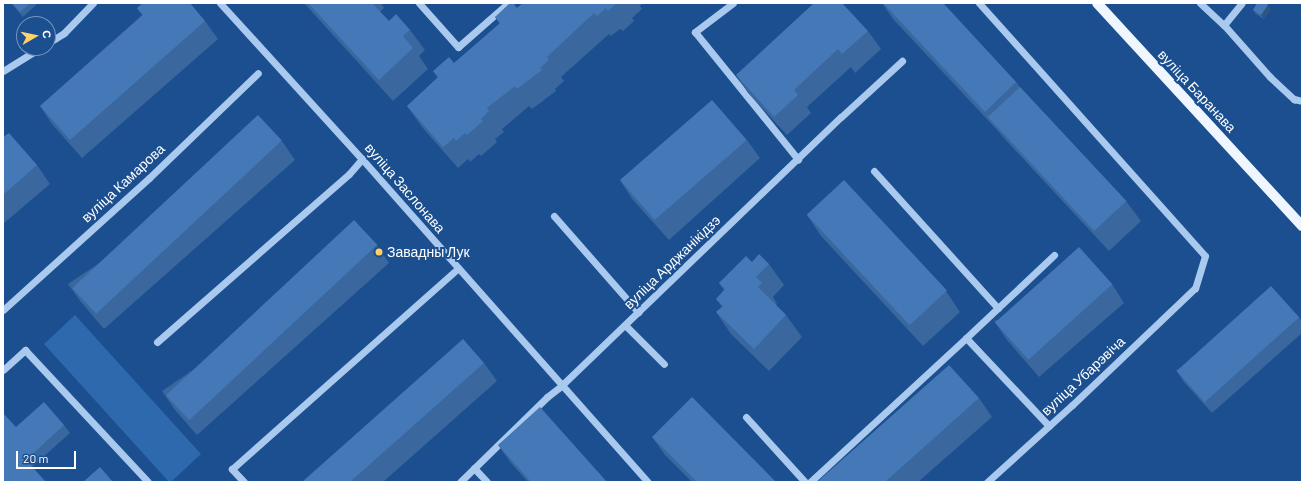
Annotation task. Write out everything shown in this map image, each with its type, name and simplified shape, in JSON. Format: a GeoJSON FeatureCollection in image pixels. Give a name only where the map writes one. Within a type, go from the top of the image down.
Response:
{"type":"FeatureCollection","features":[{"type":"Feature","properties":{"kind":"main road","name":"вуліца Баранава"},"geometry":{"type":"LineString","coordinates":[[1097,3],[1302,226]]}},
{"type":"Feature","properties":{"kind":"street"},"geometry":{"type":"LineString","coordinates":[[56,38],[64,33],[93,3]]}},
{"type":"Feature","properties":{"kind":"street","name":"вуліца Заслонава"},"geometry":{"type":"LineString","coordinates":[[220,3],[362,160],[561,386],[648,482]]}},
{"type":"Feature","properties":{"kind":"street"},"geometry":{"type":"LineString","coordinates":[[418,3],[458,47],[508,3]]}},
{"type":"Feature","properties":{"kind":"street"},"geometry":{"type":"LineString","coordinates":[[732,3],[695,32],[798,159]]}},
{"type":"Feature","properties":{"kind":"street","name":"вуліца Убарэвіча"},"geometry":{"type":"LineString","coordinates":[[979,3],[1205,256],[1196,288],[987,482]]}},
{"type":"Feature","properties":{"kind":"street"},"geometry":{"type":"LineString","coordinates":[[1200,3],[1224,25],[1270,77],[1294,99],[1302,101]]}},
{"type":"Feature","properties":{"kind":"street"},"geometry":{"type":"LineString","coordinates":[[1224,25],[1242,3]]}},
{"type":"Feature","properties":{"kind":"street"},"geometry":{"type":"LineString","coordinates":[[3,71],[27,56]]}},
{"type":"Feature","properties":{"kind":"street","name":"вуліца Арджанікідзэ"},"geometry":{"type":"LineString","coordinates":[[460,482],[547,397],[561,386],[902,60]]}},
{"type":"Feature","properties":{"kind":"street","name":"вуліца Камарова"},"geometry":{"type":"LineString","coordinates":[[3,310],[149,178],[258,73]]}},
{"type":"Feature","properties":{"kind":"street"},"geometry":{"type":"LineString","coordinates":[[157,342],[349,174],[362,160]]}},
{"type":"Feature","properties":{"kind":"street"},"geometry":{"type":"LineString","coordinates":[[874,171],[998,308]]}},
{"type":"Feature","properties":{"kind":"street"},"geometry":{"type":"LineString","coordinates":[[554,216],[638,312]]}},
{"type":"Feature","properties":{"kind":"street"},"geometry":{"type":"LineString","coordinates":[[810,482],[1054,255]]}},
{"type":"Feature","properties":{"kind":"street"},"geometry":{"type":"LineString","coordinates":[[244,482],[232,468],[458,268]]}},
{"type":"Feature","properties":{"kind":"street"},"geometry":{"type":"LineString","coordinates":[[625,325],[664,364]]}},
{"type":"Feature","properties":{"kind":"street"},"geometry":{"type":"LineString","coordinates":[[966,338],[1049,426]]}},
{"type":"Feature","properties":{"kind":"street"},"geometry":{"type":"LineString","coordinates":[[3,370],[25,350],[148,482]]}},
{"type":"Feature","properties":{"kind":"street"},"geometry":{"type":"LineString","coordinates":[[746,417],[805,482]]}},
{"type":"Feature","properties":{"kind":"street"},"geometry":{"type":"LineString","coordinates":[[474,468],[487,482]]}},
{"type":"Feature","properties":{"kind":"shaded area"},"geometry":{"type":"Polygon","coordinates":[[[75,315],[201,454],[171,482],[169,482],[44,344],[75,315]]]}},
{"type":"Feature","properties":{"kind":"building"},"geometry":{"type":"Polygon","coordinates":[[[12,3],[30,3],[20,12],[12,3]]]}},
{"type":"Feature","properties":{"kind":"building"},"geometry":{"type":"Polygon","coordinates":[[[143,3],[190,3],[205,21],[70,140],[40,106],[143,15],[137,8],[143,3]]]}},
{"type":"Feature","properties":{"kind":"building"},"geometry":{"type":"Polygon","coordinates":[[[308,3],[372,3],[389,21],[396,14],[410,30],[403,36],[413,48],[379,80],[308,3]]]}},
{"type":"Feature","properties":{"kind":"building"},"geometry":{"type":"Polygon","coordinates":[[[510,3],[513,3],[517,8],[523,3],[617,3],[608,11],[606,8],[597,16],[594,13],[547,57],[549,60],[540,68],[542,70],[517,89],[515,86],[487,108],[489,111],[481,119],[483,121],[467,135],[465,133],[456,141],[454,138],[443,147],[407,106],[438,77],[433,71],[449,57],[454,63],[500,23],[495,17],[510,3]]]}},
{"type":"Feature","properties":{"kind":"building"},"geometry":{"type":"Polygon","coordinates":[[[814,3],[842,3],[868,31],[842,54],[838,49],[794,90],[798,95],[774,117],[736,75],[814,3]]]}},
{"type":"Feature","properties":{"kind":"building"},"geometry":{"type":"Polygon","coordinates":[[[883,3],[943,3],[1016,82],[985,112],[883,3]]]}},
{"type":"Feature","properties":{"kind":"building"},"geometry":{"type":"Polygon","coordinates":[[[1257,3],[1266,3],[1268,5],[1261,15],[1253,10],[1257,3]]]}},
{"type":"Feature","properties":{"kind":"building"},"geometry":{"type":"Polygon","coordinates":[[[1020,87],[1126,201],[1094,231],[988,117],[1020,87]]]}},
{"type":"Feature","properties":{"kind":"building"},"geometry":{"type":"Polygon","coordinates":[[[712,100],[747,140],[655,220],[620,180],[712,100]]]}},
{"type":"Feature","properties":{"kind":"building"},"geometry":{"type":"Polygon","coordinates":[[[258,115],[282,141],[96,314],[72,288],[258,115]]]}},
{"type":"Feature","properties":{"kind":"building"},"geometry":{"type":"Polygon","coordinates":[[[9,133],[37,165],[3,195],[3,137],[9,133]]]}},
{"type":"Feature","properties":{"kind":"building"},"geometry":{"type":"Polygon","coordinates":[[[844,180],[947,290],[910,325],[807,215],[844,180]]]}},
{"type":"Feature","properties":{"kind":"building"},"geometry":{"type":"Polygon","coordinates":[[[354,220],[377,245],[189,420],[166,395],[354,220]]]}},
{"type":"Feature","properties":{"kind":"building"},"geometry":{"type":"Polygon","coordinates":[[[1079,247],[1112,284],[1028,360],[995,323],[1079,247]]]}},
{"type":"Feature","properties":{"kind":"building"},"geometry":{"type":"Polygon","coordinates":[[[759,254],[769,264],[756,277],[762,283],[758,287],[786,315],[754,349],[716,312],[723,306],[716,299],[725,289],[719,283],[746,256],[752,262],[759,254]]]}},
{"type":"Feature","properties":{"kind":"building"},"geometry":{"type":"Polygon","coordinates":[[[1271,286],[1299,317],[1205,402],[1177,371],[1271,286]]]}},
{"type":"Feature","properties":{"kind":"building"},"geometry":{"type":"Polygon","coordinates":[[[463,339],[484,363],[350,482],[302,482],[463,339]]]}},
{"type":"Feature","properties":{"kind":"building"},"geometry":{"type":"Polygon","coordinates":[[[949,365],[979,398],[885,482],[817,482],[949,365]]]}},
{"type":"Feature","properties":{"kind":"building"},"geometry":{"type":"Polygon","coordinates":[[[692,397],[775,481],[774,482],[697,482],[652,437],[692,397]]]}},
{"type":"Feature","properties":{"kind":"building"},"geometry":{"type":"Polygon","coordinates":[[[44,402],[64,425],[26,460],[46,482],[3,482],[3,413],[16,427],[44,402]]]}},
{"type":"Feature","properties":{"kind":"building"},"geometry":{"type":"Polygon","coordinates":[[[540,407],[607,482],[531,482],[498,445],[540,407]]]}},
{"type":"Feature","properties":{"kind":"building"},"geometry":{"type":"Polygon","coordinates":[[[100,467],[113,482],[83,482],[100,467]]]}},
{"type":"Feature","properties":{"kind":"place","name":"Завадны Лук"},"geometry":{"type":"Point","coordinates":[379,252]}}]}
